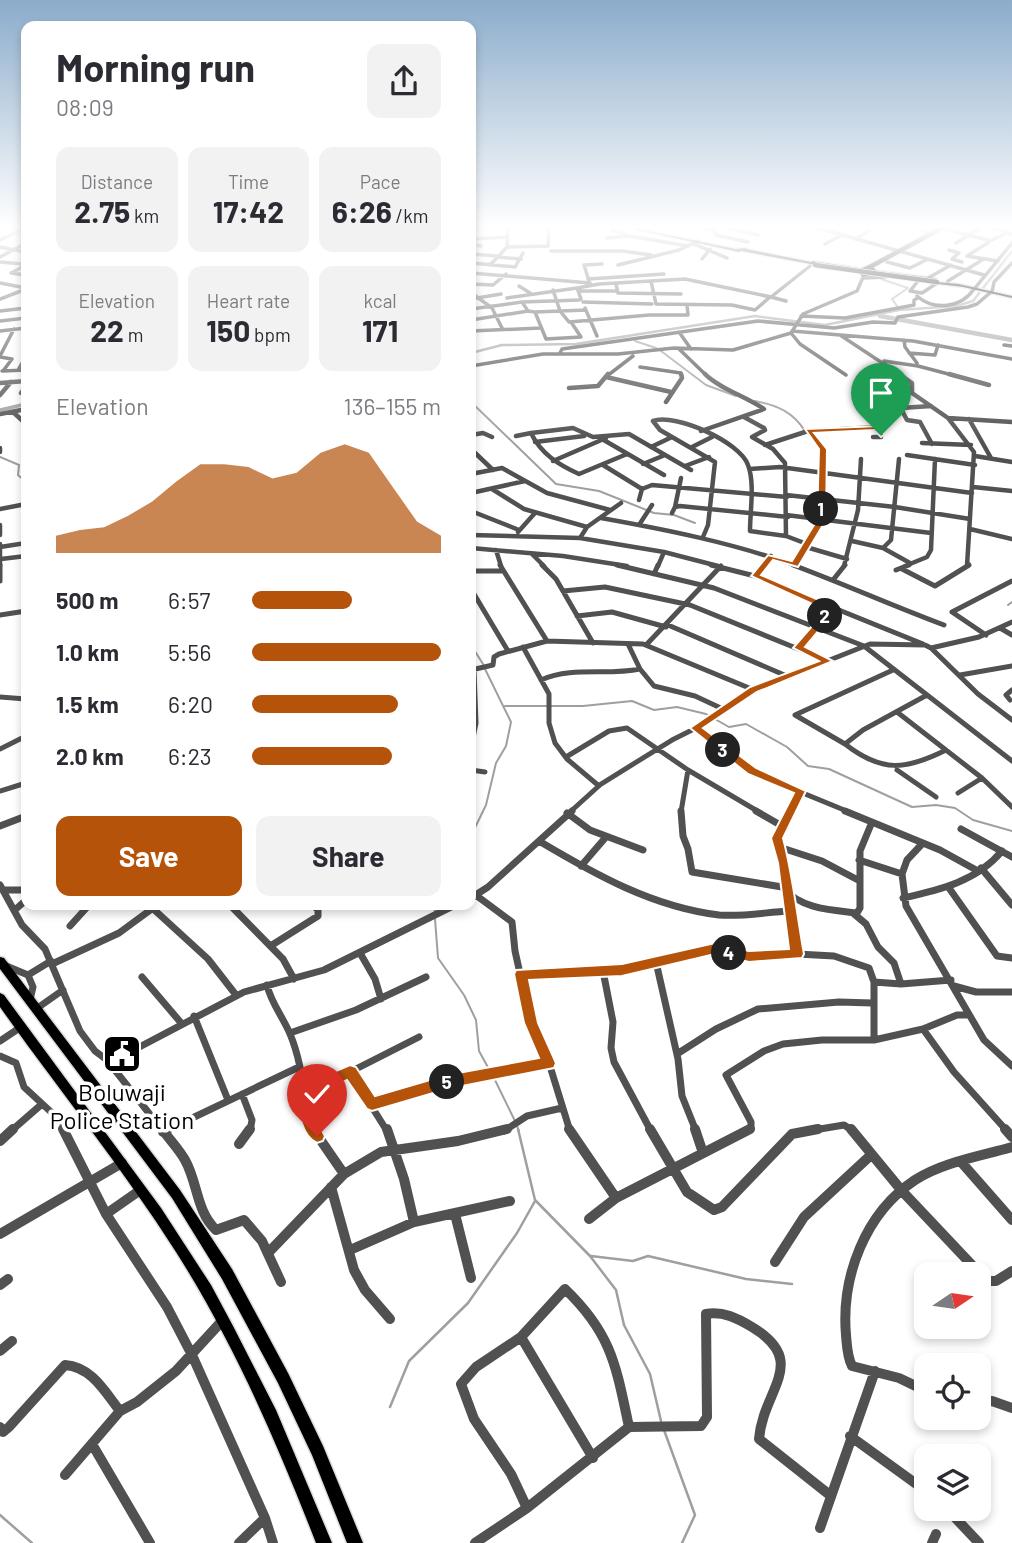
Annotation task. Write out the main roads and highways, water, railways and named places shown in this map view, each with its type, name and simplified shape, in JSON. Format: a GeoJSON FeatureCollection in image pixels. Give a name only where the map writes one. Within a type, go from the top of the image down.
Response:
{"type":"FeatureCollection","features":[{"type":"Feature","properties":{"kind":"highway"},"geometry":{"type":"LineString","coordinates":[[1,963],[176,1194],[227,1274],[295,1402],[355,1543]]}},
{"type":"Feature","properties":{"kind":"highway"},"geometry":{"type":"LineString","coordinates":[[0,998],[156,1212],[222,1321],[301,1482],[324,1543]]}},
{"type":"Feature","properties":{"kind":"waterway"},"geometry":{"type":"LineString","coordinates":[[893,300],[897,306]]}},
{"type":"Feature","properties":{"kind":"waterway"},"geometry":{"type":"LineString","coordinates":[[476,352],[502,345],[576,344],[755,316],[825,325],[899,310],[956,306],[974,300]]}},
{"type":"Feature","properties":{"kind":"waterway"},"geometry":{"type":"LineString","coordinates":[[880,316],[1012,340]]}},
{"type":"Feature","properties":{"kind":"waterway"},"geometry":{"type":"LineString","coordinates":[[635,341],[656,348]]}},
{"type":"Feature","properties":{"kind":"waterway"},"geometry":{"type":"LineString","coordinates":[[661,351],[706,385],[736,396]]}},
{"type":"Feature","properties":{"kind":"waterway"},"geometry":{"type":"LineString","coordinates":[[755,401],[784,410],[805,431]]}},
{"type":"Feature","properties":{"kind":"waterway"},"geometry":{"type":"LineString","coordinates":[[0,410],[21,405]]}},
{"type":"Feature","properties":{"kind":"waterway"},"geometry":{"type":"LineString","coordinates":[[476,407],[556,484],[599,491],[654,513],[674,515],[695,523]]}},
{"type":"Feature","properties":{"kind":"waterway"},"geometry":{"type":"LineString","coordinates":[[0,457],[19,465],[18,475],[21,478]]}},
{"type":"Feature","properties":{"kind":"waterway"},"geometry":{"type":"LineString","coordinates":[[1008,605],[1012,602]]}},
{"type":"Feature","properties":{"kind":"waterway"},"geometry":{"type":"LineString","coordinates":[[476,653],[483,664]]}},
{"type":"Feature","properties":{"kind":"waterway"},"geometry":{"type":"LineString","coordinates":[[476,826],[486,805],[496,763],[506,746],[511,722],[485,669]]}},
{"type":"Feature","properties":{"kind":"waterway"},"geometry":{"type":"LineString","coordinates":[[505,706],[583,706],[632,701],[654,710],[677,707],[706,714],[729,727],[746,724],[787,747],[808,766],[829,769],[912,807],[936,805],[955,808],[973,820],[1012,831]]}},
{"type":"Feature","properties":{"kind":"waterway"},"geometry":{"type":"LineString","coordinates":[[435,919],[438,958],[464,995],[476,1020],[479,1051],[490,1071]]}},
{"type":"Feature","properties":{"kind":"waterway"},"geometry":{"type":"LineString","coordinates":[[493,1076],[515,1121]]}},
{"type":"Feature","properties":{"kind":"waterway"},"geometry":{"type":"LineString","coordinates":[[517,1126],[519,1131]]}},
{"type":"Feature","properties":{"kind":"waterway"},"geometry":{"type":"LineString","coordinates":[[518,1129],[535,1200],[590,1256],[616,1290],[624,1325],[650,1374],[661,1421]]}},
{"type":"Feature","properties":{"kind":"waterway"},"geometry":{"type":"LineString","coordinates":[[390,1407],[409,1361],[468,1303],[517,1233],[535,1201]]}},
{"type":"Feature","properties":{"kind":"waterway"},"geometry":{"type":"LineString","coordinates":[[591,1256],[633,1261],[648,1256],[746,1279],[792,1284]]}},
{"type":"Feature","properties":{"kind":"waterway"},"geometry":{"type":"LineString","coordinates":[[664,1430],[695,1515],[682,1543]]}},
{"type":"Feature","properties":{"kind":"waterway"},"geometry":{"type":"LineString","coordinates":[[0,1515],[32,1543]]}},
{"type":"Feature","properties":{"kind":"place","name":"Boluwaji Police Station"},"geometry":{"type":"Point","coordinates":[122,1054]}}]}
